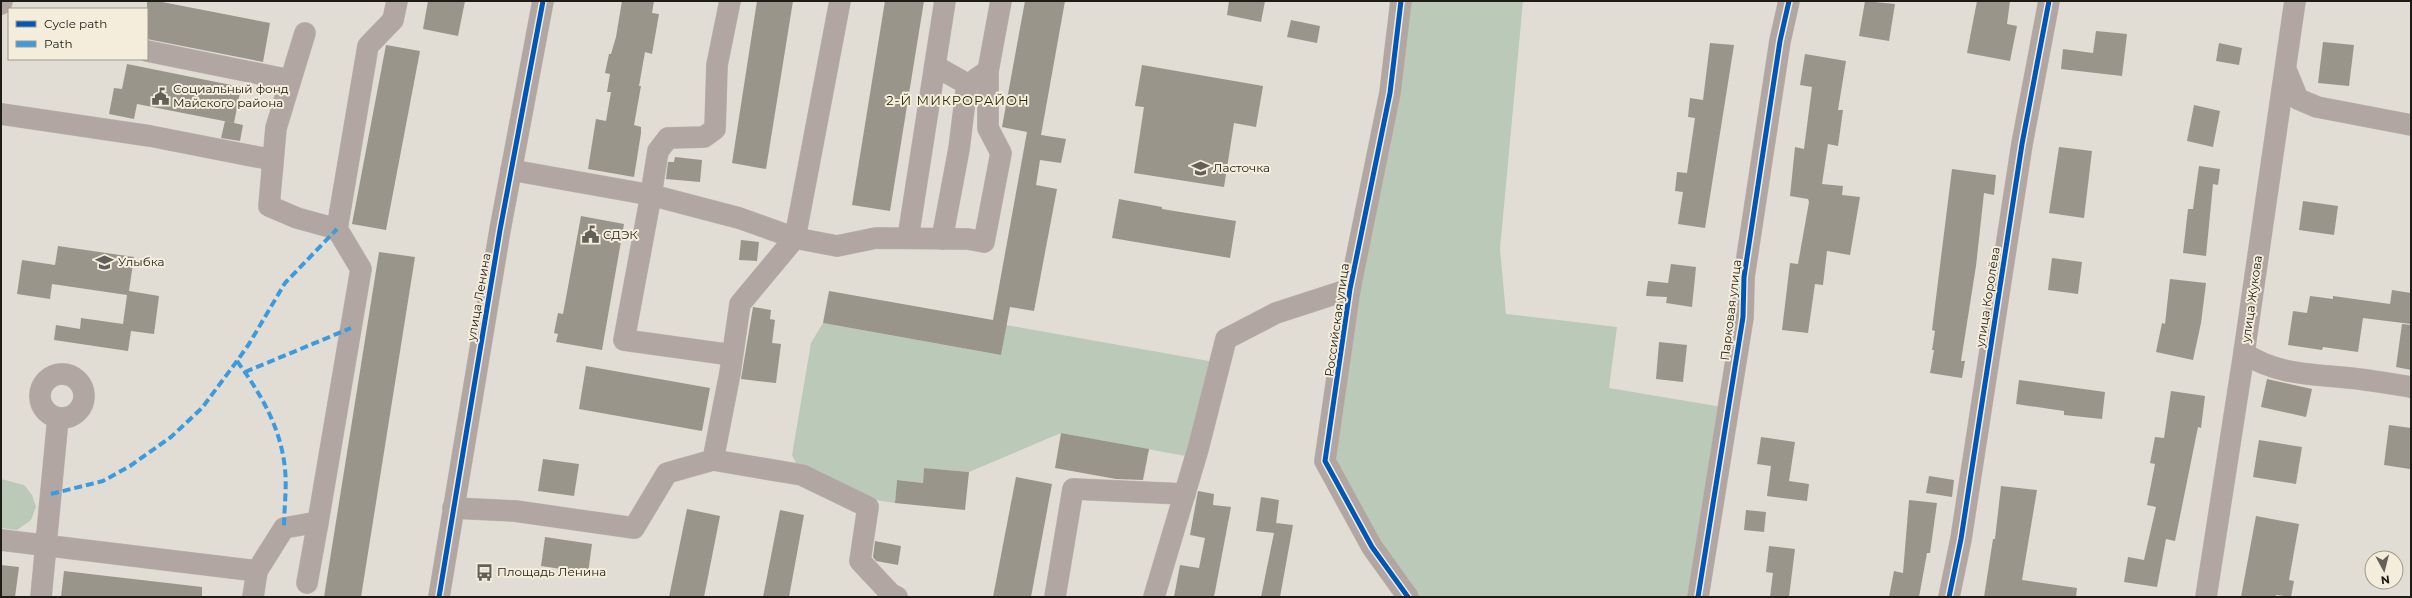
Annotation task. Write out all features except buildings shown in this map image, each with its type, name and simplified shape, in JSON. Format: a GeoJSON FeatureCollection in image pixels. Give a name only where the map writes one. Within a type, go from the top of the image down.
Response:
{"type":"FeatureCollection","features":[{"type":"Feature","properties":{"kind":"street"},"geometry":{"type":"LineString","coordinates":[[307,583],[361,268],[337,229],[368,46],[393,20],[397,1]]}},
{"type":"Feature","properties":{"kind":"street","name":"улица Ленина"},"geometry":{"type":"LineString","coordinates":[[439,597],[511,170],[543,1]]}},
{"type":"Feature","properties":{"kind":"street"},"geometry":{"type":"LineString","coordinates":[[730,1],[717,65],[715,129],[704,137],[668,138],[658,151],[624,340],[732,355]]}},
{"type":"Feature","properties":{"kind":"street"},"geometry":{"type":"LineString","coordinates":[[713,460],[740,304],[795,238],[840,1]]}},
{"type":"Feature","properties":{"kind":"street"},"geometry":{"type":"LineString","coordinates":[[908,238],[945,1]]}},
{"type":"Feature","properties":{"kind":"street"},"geometry":{"type":"LineString","coordinates":[[511,170],[651,195],[739,218],[795,238],[837,246],[876,238],[968,239],[984,242],[1001,153],[988,128],[988,71],[1001,1]]}},
{"type":"Feature","properties":{"kind":"street","name":"Российская улица"},"geometry":{"type":"LineString","coordinates":[[1401,1],[1390,93],[1350,289],[1325,461],[1372,547],[1408,597]]}},
{"type":"Feature","properties":{"kind":"street","name":"Парковая улица"},"geometry":{"type":"LineString","coordinates":[[1698,597],[1743,317],[1744,277],[1780,41],[1789,1]]}},
{"type":"Feature","properties":{"kind":"street","name":"улица Королёва"},"geometry":{"type":"LineString","coordinates":[[1949,597],[1961,539],[2022,144],[2049,1]]}},
{"type":"Feature","properties":{"kind":"street","name":"улица Жукова"},"geometry":{"type":"LineString","coordinates":[[2206,597],[2244,353],[2295,1]]}},
{"type":"Feature","properties":{"kind":"street"},"geometry":{"type":"LineString","coordinates":[[305,33],[276,128],[269,206],[297,218],[337,229]]}},
{"type":"Feature","properties":{"kind":"street"},"geometry":{"type":"LineString","coordinates":[[148,51],[290,80]]}},
{"type":"Feature","properties":{"kind":"street"},"geometry":{"type":"LineString","coordinates":[[935,66],[968,84]]}},
{"type":"Feature","properties":{"kind":"street"},"geometry":{"type":"LineString","coordinates":[[2286,70],[2298,99],[2317,107],[2411,125]]}},
{"type":"Feature","properties":{"kind":"street"},"geometry":{"type":"LineString","coordinates":[[942,239],[960,149],[968,84],[988,71]]}},
{"type":"Feature","properties":{"kind":"street"},"geometry":{"type":"LineString","coordinates":[[1,114],[150,136],[273,160]]}},
{"type":"Feature","properties":{"kind":"street"},"geometry":{"type":"LineString","coordinates":[[1154,597],[1185,494],[1226,339],[1276,313],[1350,289]]}},
{"type":"Feature","properties":{"kind":"street"},"geometry":{"type":"LineString","coordinates":[[2244,353],[2259,364],[2296,373],[2351,378],[2411,387]]}},
{"type":"Feature","properties":{"kind":"street"},"geometry":{"type":"LineString","coordinates":[[41,597],[58,418]]}},
{"type":"Feature","properties":{"kind":"street"},"geometry":{"type":"LineString","coordinates":[[453,508],[515,511],[634,528],[667,473],[713,460],[802,475],[868,506],[860,561],[891,594],[897,597]]}},
{"type":"Feature","properties":{"kind":"street"},"geometry":{"type":"LineString","coordinates":[[1055,597],[1073,489],[1185,494]]}},
{"type":"Feature","properties":{"kind":"street"},"geometry":{"type":"LineString","coordinates":[[253,597],[257,571],[284,528],[318,522]]}},
{"type":"Feature","properties":{"kind":"street"},"geometry":{"type":"LineString","coordinates":[[1,540],[257,571]]}},
{"type":"Feature","properties":{"kind":"green space"},"geometry":{"type":"Polygon","coordinates":[[[1401,1],[1523,1],[1500,249],[1506,314],[1617,327],[1609,388],[1728,408],[1698,597],[1408,597],[1325,461],[1401,1]]]}},
{"type":"Feature","properties":{"kind":"green space"},"geometry":{"type":"Polygon","coordinates":[[[823,323],[1001,355],[1006,325],[1220,363],[1196,458],[1061,433],[969,472],[924,468],[923,483],[897,480],[895,503],[844,495],[802,475],[792,455],[811,343],[823,323]]]}},
{"type":"Feature","properties":{"kind":"green space"},"geometry":{"type":"Polygon","coordinates":[[[1,479],[24,485],[32,495],[36,507],[31,520],[17,530],[1,528],[1,479]]]}},
{"type":"Feature","properties":{"kind":"marked path"},"geometry":{"type":"LineString","coordinates":[[51,494],[103,481],[130,466],[171,437],[202,408],[237,361],[249,344],[285,283],[337,229]]}},
{"type":"Feature","properties":{"kind":"marked path"},"geometry":{"type":"LineString","coordinates":[[245,372],[351,328]]}},
{"type":"Feature","properties":{"kind":"marked path"},"geometry":{"type":"LineString","coordinates":[[237,361],[262,399],[279,439],[286,476],[284,528]]}},
{"type":"Feature","properties":{"kind":"cycle path"},"geometry":{"type":"LineString","coordinates":[[439,597],[500,230],[543,1]]}},
{"type":"Feature","properties":{"kind":"cycle path"},"geometry":{"type":"LineString","coordinates":[[1401,1],[1390,93],[1350,289],[1325,461],[1372,547],[1408,597]]}},
{"type":"Feature","properties":{"kind":"cycle path"},"geometry":{"type":"LineString","coordinates":[[1698,597],[1743,317],[1744,277],[1780,41],[1789,1]]}},
{"type":"Feature","properties":{"kind":"cycle path"},"geometry":{"type":"LineString","coordinates":[[1949,597],[1961,539],[2022,144],[2049,1]]}},
{"type":"Feature","properties":{"kind":"place","name":"Социальный фонд Майского района"},"geometry":{"type":"Point","coordinates":[160,96]}},
{"type":"Feature","properties":{"kind":"place","name":"Ласточка"},"geometry":{"type":"Point","coordinates":[1200,168]}},
{"type":"Feature","properties":{"kind":"place","name":"СДЭК"},"geometry":{"type":"Point","coordinates":[590,235]}},
{"type":"Feature","properties":{"kind":"place","name":"Улыбка"},"geometry":{"type":"Point","coordinates":[105,262]}},
{"type":"Feature","properties":{"kind":"place","name":"Площадь Ленина"},"geometry":{"type":"Point","coordinates":[484,572]}},
{"type":"Feature","properties":{"kind":"district","name":"2-Й МИКРОРАЙОН"},"geometry":{"type":"Point","coordinates":[958,100]}}]}
